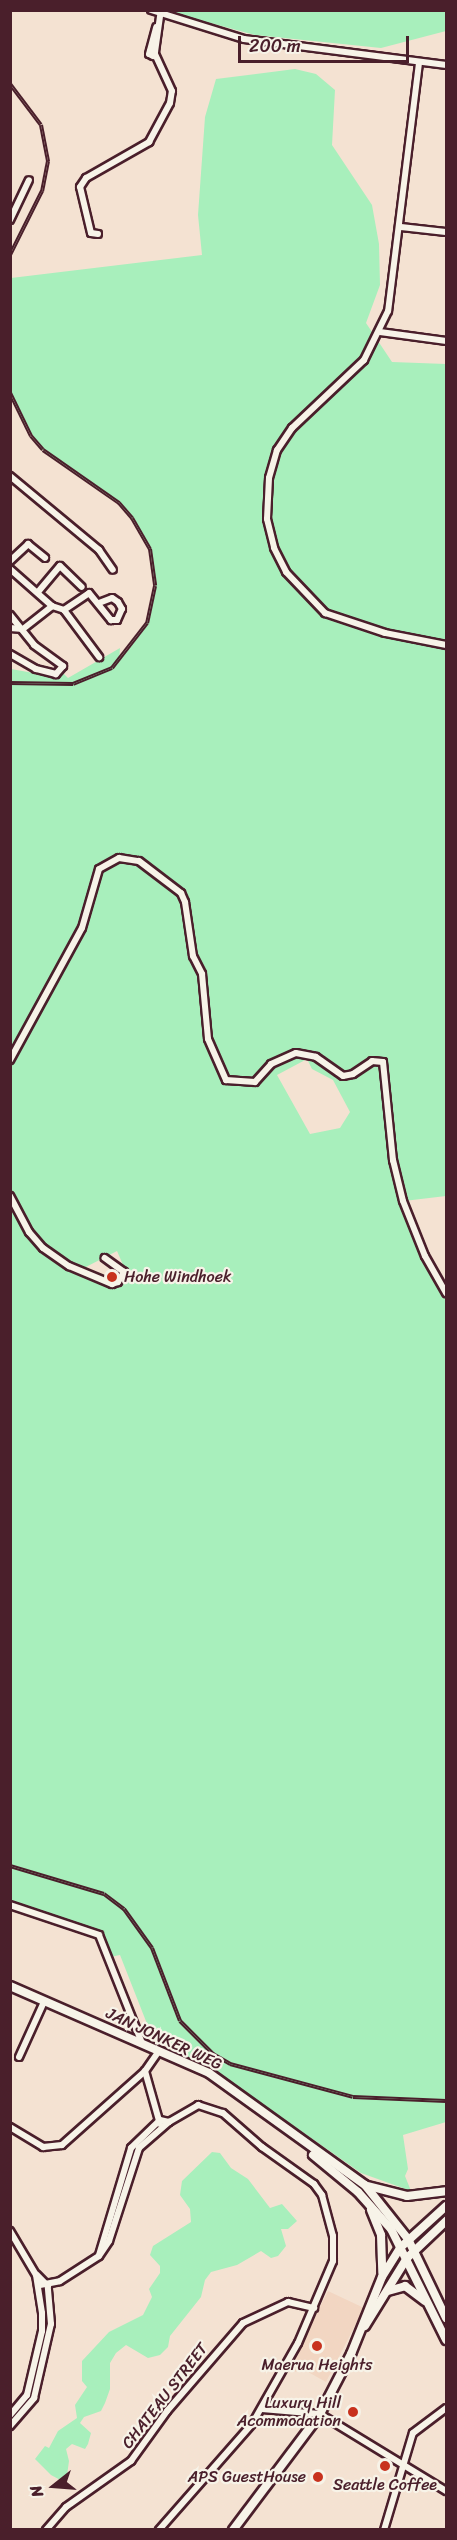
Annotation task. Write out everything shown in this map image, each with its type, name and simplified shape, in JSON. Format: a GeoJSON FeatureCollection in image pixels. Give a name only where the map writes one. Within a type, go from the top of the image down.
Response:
{"type":"FeatureCollection","features":[{"type":"Feature","properties":{"kind":"main road","name":"JAN JONKER WEG"},"geometry":{"type":"LineString","coordinates":[[10,1986],[209,2073],[294,2136],[362,2189],[408,2238],[447,2318]]}},
{"type":"Feature","properties":{"kind":"main road","name":"JAN JONKER WEG"},"geometry":{"type":"LineString","coordinates":[[362,2189],[401,2247],[447,2340]]}},
{"type":"Feature","properties":{"kind":"main road"},"geometry":{"type":"LineString","coordinates":[[362,2189],[407,2196],[447,2190]]}},
{"type":"Feature","properties":{"kind":"main road"},"geometry":{"type":"LineString","coordinates":[[362,2189],[381,2235],[382,2277]]}},
{"type":"Feature","properties":{"kind":"main road"},"geometry":{"type":"LineString","coordinates":[[233,2529],[320,2414],[360,2334],[382,2277],[401,2247],[408,2238],[447,2206]]}},
{"type":"Feature","properties":{"kind":"main road"},"geometry":{"type":"LineString","coordinates":[[360,2334],[407,2258],[447,2221]]}},
{"type":"Feature","properties":{"kind":"main road"},"geometry":{"type":"LineString","coordinates":[[388,2291],[405,2286],[429,2306]]}},
{"type":"Feature","properties":{"kind":"street"},"geometry":{"type":"LineString","coordinates":[[151,10],[160,15],[244,39],[447,65]]}},
{"type":"Feature","properties":{"kind":"street"},"geometry":{"type":"LineString","coordinates":[[98,234],[91,233],[82,204],[82,181],[149,142],[172,98],[172,86],[153,53],[160,15]]}},
{"type":"Feature","properties":{"kind":"street"},"geometry":{"type":"LineString","coordinates":[[419,63],[394,286],[380,332],[364,360],[292,428],[277,450],[269,478],[267,519],[273,548],[286,572],[325,613],[385,633],[447,645]]}},
{"type":"Feature","properties":{"kind":"street"},"geometry":{"type":"LineString","coordinates":[[10,220],[29,180]]}},
{"type":"Feature","properties":{"kind":"street"},"geometry":{"type":"LineString","coordinates":[[401,227],[447,232]]}},
{"type":"Feature","properties":{"kind":"street"},"geometry":{"type":"LineString","coordinates":[[380,332],[447,342]]}},
{"type":"Feature","properties":{"kind":"street"},"geometry":{"type":"LineString","coordinates":[[10,477],[99,550],[113,570]]}},
{"type":"Feature","properties":{"kind":"street"},"geometry":{"type":"LineString","coordinates":[[10,561],[28,544],[45,558]]}},
{"type":"Feature","properties":{"kind":"street"},"geometry":{"type":"LineString","coordinates":[[38,592],[60,566],[82,587]]}},
{"type":"Feature","properties":{"kind":"street"},"geometry":{"type":"LineString","coordinates":[[10,569],[52,606],[64,610],[99,657]]}},
{"type":"Feature","properties":{"kind":"street"},"geometry":{"type":"LineString","coordinates":[[64,610],[89,592],[99,603]]}},
{"type":"Feature","properties":{"kind":"street"},"geometry":{"type":"LineString","coordinates":[[10,628],[23,629],[52,606]]}},
{"type":"Feature","properties":{"kind":"street"},"geometry":{"type":"LineString","coordinates":[[10,615],[34,645],[63,666],[56,674],[36,669],[10,654]]}},
{"type":"Feature","properties":{"kind":"street"},"geometry":{"type":"LineString","coordinates":[[10,1060],[75,942],[99,869],[110,861],[127,857],[139,861],[181,893],[185,902],[194,956],[202,974],[208,1039],[226,1080],[255,1082],[271,1064],[296,1053],[316,1057],[343,1076],[382,1060],[387,1070],[386,1097],[390,1112],[393,1160],[406,1211],[447,1293]]}},
{"type":"Feature","properties":{"kind":"street"},"geometry":{"type":"LineString","coordinates":[[10,1196],[28,1232],[44,1248],[79,1270],[112,1284],[118,1282],[124,1272],[105,1258]]}},
{"type":"Feature","properties":{"kind":"street"},"geometry":{"type":"LineString","coordinates":[[10,1905],[99,1935],[142,2043]]}},
{"type":"Feature","properties":{"kind":"street"},"geometry":{"type":"LineString","coordinates":[[19,2057],[44,2002]]}},
{"type":"Feature","properties":{"kind":"street"},"geometry":{"type":"LineString","coordinates":[[10,2127],[43,2147],[56,2148],[145,2071],[159,2051]]}},
{"type":"Feature","properties":{"kind":"street"},"geometry":{"type":"LineString","coordinates":[[145,2071],[160,2120],[160,2130]]}},
{"type":"Feature","properties":{"kind":"street"},"geometry":{"type":"LineString","coordinates":[[40,2285],[48,2286],[80,2271],[99,2256],[109,2241],[137,2152],[169,2122],[198,2105],[215,2107],[318,2187],[332,2226],[334,2250],[331,2271],[262,2409],[162,2527],[171,2529]]}},
{"type":"Feature","properties":{"kind":"street"},"geometry":{"type":"LineString","coordinates":[[160,2120],[169,2122]]}},
{"type":"Feature","properties":{"kind":"street"},"geometry":{"type":"LineString","coordinates":[[99,2256],[129,2154],[138,2139],[160,2120]]}},
{"type":"Feature","properties":{"kind":"street"},"geometry":{"type":"LineString","coordinates":[[10,2231],[40,2285],[42,2331],[26,2398],[10,2415]]}},
{"type":"Feature","properties":{"kind":"street"},"geometry":{"type":"LineString","coordinates":[[10,2426],[34,2398],[51,2324],[48,2286],[36,2275]]}},
{"type":"Feature","properties":{"kind":"street","name":"CHATEAU STREET"},"geometry":{"type":"LineString","coordinates":[[46,2529],[66,2507],[131,2461],[238,2327],[263,2311],[288,2302],[314,2308]]}},
{"type":"Feature","properties":{"kind":"street"},"geometry":{"type":"LineString","coordinates":[[384,2529],[413,2433],[447,2408]]}},
{"type":"Feature","properties":{"kind":"street"},"geometry":{"type":"LineString","coordinates":[[262,2409],[320,2414],[447,2491]]}},
{"type":"Feature","properties":{"kind":"shaded area","name":"Maerua Heights"},"geometry":{"type":"Polygon","coordinates":[[[328,2291],[364,2308],[326,2382],[299,2367],[296,2372],[289,2368],[328,2291]]]}},
{"type":"Feature","properties":{"kind":"green space"},"geometry":{"type":"Polygon","coordinates":[[[166,11],[446,11],[446,31],[381,48],[255,35],[166,11]]]}},
{"type":"Feature","properties":{"kind":"green space"},"geometry":{"type":"Polygon","coordinates":[[[295,69],[316,74],[335,90],[332,145],[372,205],[379,244],[380,285],[366,323],[392,362],[446,364],[446,1196],[404,1201],[409,1221],[446,1293],[446,2122],[403,2135],[408,2169],[405,2176],[411,2191],[361,2173],[214,2070],[153,2039],[120,1955],[110,1957],[92,1930],[11,1905],[11,669],[56,677],[63,673],[68,678],[120,648],[119,661],[147,623],[155,586],[150,549],[132,518],[119,503],[43,450],[19,415],[11,393],[11,278],[202,255],[198,215],[205,117],[216,79],[295,69]],[[307,1059],[277,1075],[310,1134],[340,1128],[350,1112],[333,1080],[312,1069],[307,1059]],[[117,1251],[80,1270],[115,1285],[123,1282],[127,1274],[117,1251]]]}},
{"type":"Feature","properties":{"kind":"green space"},"geometry":{"type":"Polygon","coordinates":[[[212,2152],[220,2153],[231,2168],[248,2179],[270,2208],[282,2204],[297,2221],[288,2229],[281,2229],[286,2246],[278,2256],[271,2258],[261,2251],[237,2265],[211,2272],[205,2280],[201,2297],[170,2336],[168,2347],[160,2355],[148,2358],[126,2345],[116,2353],[110,2363],[110,2389],[101,2411],[84,2417],[80,2423],[91,2433],[88,2444],[85,2449],[72,2444],[66,2449],[69,2461],[66,2483],[51,2475],[35,2459],[45,2446],[49,2448],[58,2431],[77,2418],[75,2405],[87,2387],[82,2381],[82,2361],[109,2332],[143,2315],[152,2297],[149,2289],[160,2273],[160,2266],[150,2255],[153,2246],[191,2222],[190,2209],[180,2195],[182,2181],[212,2152]]]}},
{"type":"Feature","properties":{"kind":"railway"},"geometry":{"type":"LineString","coordinates":[[10,84],[41,125],[48,161],[42,191],[10,255]]}},
{"type":"Feature","properties":{"kind":"railway"},"geometry":{"type":"LineString","coordinates":[[10,393],[31,436],[43,450],[119,503],[132,518],[150,549],[155,586],[147,623],[112,668],[73,684],[10,683]]}},
{"type":"Feature","properties":{"kind":"railway"},"geometry":{"type":"LineString","coordinates":[[10,1866],[104,1894],[124,1909],[152,1948],[180,2021],[213,2054],[230,2064],[353,2097],[446,2101]]}},
{"type":"Feature","properties":{"kind":"place","name":"Hohe Windhoek"},"geometry":{"type":"Point","coordinates":[112,1277]}},
{"type":"Feature","properties":{"kind":"place","name":"Maerua Heights"},"geometry":{"type":"Point","coordinates":[317,2346]}},
{"type":"Feature","properties":{"kind":"place","name":"Luxury Hill Acommodation"},"geometry":{"type":"Point","coordinates":[353,2412]}},
{"type":"Feature","properties":{"kind":"place","name":"Seattle Coffee"},"geometry":{"type":"Point","coordinates":[385,2466]}},
{"type":"Feature","properties":{"kind":"place","name":"APS GuestHouse"},"geometry":{"type":"Point","coordinates":[318,2477]}}]}
